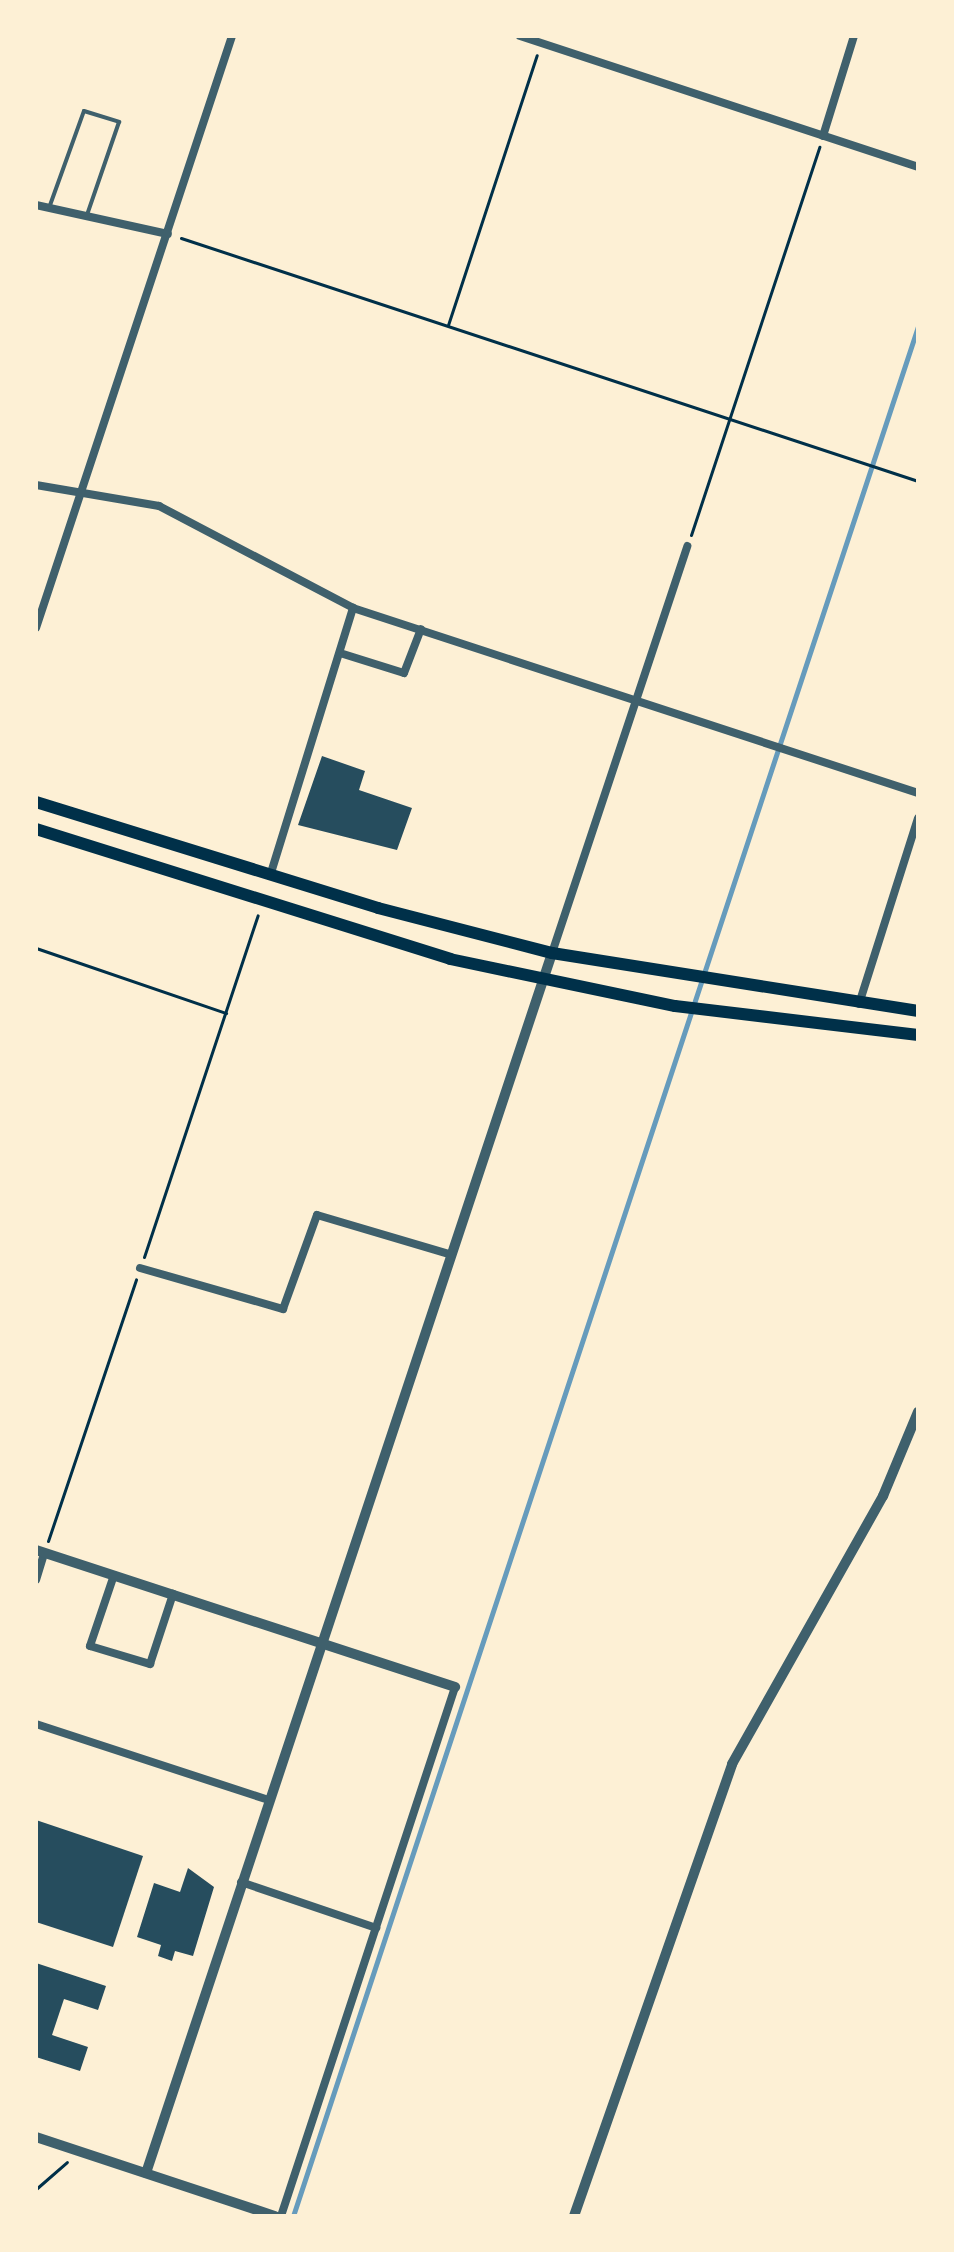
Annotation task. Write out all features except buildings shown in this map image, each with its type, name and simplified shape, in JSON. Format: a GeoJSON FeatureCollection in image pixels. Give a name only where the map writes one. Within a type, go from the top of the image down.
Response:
{"type":"FeatureCollection","features":[{"type":"Feature","properties":{"kind":"main road"},"geometry":{"type":"LineString","coordinates":[[36,802],[270,876],[552,953],[859,1005],[918,1011]]}},
{"type":"Feature","properties":{"kind":"main road"},"geometry":{"type":"LineString","coordinates":[[36,829],[262,903],[543,980],[791,1023],[918,1035]]}},
{"type":"Feature","properties":{"kind":"street"},"geometry":{"type":"LineString","coordinates":[[36,628],[79,488],[168,234],[232,36]]}},
{"type":"Feature","properties":{"kind":"street"},"geometry":{"type":"LineString","coordinates":[[520,36],[918,167]]}},
{"type":"Feature","properties":{"kind":"street"},"geometry":{"type":"LineString","coordinates":[[823,136],[854,36]]}},
{"type":"Feature","properties":{"kind":"street"},"geometry":{"type":"LineString","coordinates":[[36,205],[168,234]]}},
{"type":"Feature","properties":{"kind":"street"},"geometry":{"type":"LineString","coordinates":[[36,485],[79,488],[159,506],[353,608],[637,698],[918,793]]}},
{"type":"Feature","properties":{"kind":"street"},"geometry":{"type":"LineString","coordinates":[[146,2173],[318,1642],[687,546]]}},
{"type":"Feature","properties":{"kind":"street"},"geometry":{"type":"LineString","coordinates":[[270,876],[353,608]]}},
{"type":"Feature","properties":{"kind":"street"},"geometry":{"type":"LineString","coordinates":[[340,653],[404,673],[421,629]]}},
{"type":"Feature","properties":{"kind":"street"},"geometry":{"type":"LineString","coordinates":[[859,1005],[918,818]]}},
{"type":"Feature","properties":{"kind":"street"},"geometry":{"type":"LineString","coordinates":[[140,1268],[283,1309],[317,1215],[449,1254]]}},
{"type":"Feature","properties":{"kind":"street"},"geometry":{"type":"LineString","coordinates":[[574,2216],[732,1764],[883,1496],[918,1412]]}},
{"type":"Feature","properties":{"kind":"street"},"geometry":{"type":"LineString","coordinates":[[36,1580],[40,1551],[455,1687],[278,2216],[36,2137]]}},
{"type":"Feature","properties":{"kind":"street"},"geometry":{"type":"LineString","coordinates":[[114,1575],[90,1646],[150,1664],[173,1594]]}},
{"type":"Feature","properties":{"kind":"street"},"geometry":{"type":"LineString","coordinates":[[36,1724],[268,1800]]}},
{"type":"Feature","properties":{"kind":"street"},"geometry":{"type":"LineString","coordinates":[[241,1882],[376,1928]]}},
{"type":"Feature","properties":{"kind":"lane"},"geometry":{"type":"LineString","coordinates":[[49,208],[84,111],[119,122],[87,216]]}},
{"type":"Feature","properties":{"kind":"path"},"geometry":{"type":"LineString","coordinates":[[447,326],[541,43]]}},
{"type":"Feature","properties":{"kind":"path"},"geometry":{"type":"LineString","coordinates":[[687,546],[823,136]]}},
{"type":"Feature","properties":{"kind":"path"},"geometry":{"type":"LineString","coordinates":[[168,234],[918,481]]}},
{"type":"Feature","properties":{"kind":"path"},"geometry":{"type":"LineString","coordinates":[[40,1551],[140,1268],[262,903]]}},
{"type":"Feature","properties":{"kind":"path"},"geometry":{"type":"LineString","coordinates":[[36,948],[226,1013]]}},
{"type":"Feature","properties":{"kind":"path"},"geometry":{"type":"LineString","coordinates":[[36,2189],[77,2150]]}},
{"type":"Feature","properties":{"kind":"waterway"},"geometry":{"type":"LineString","coordinates":[[293,2216],[918,326]]}}]}
